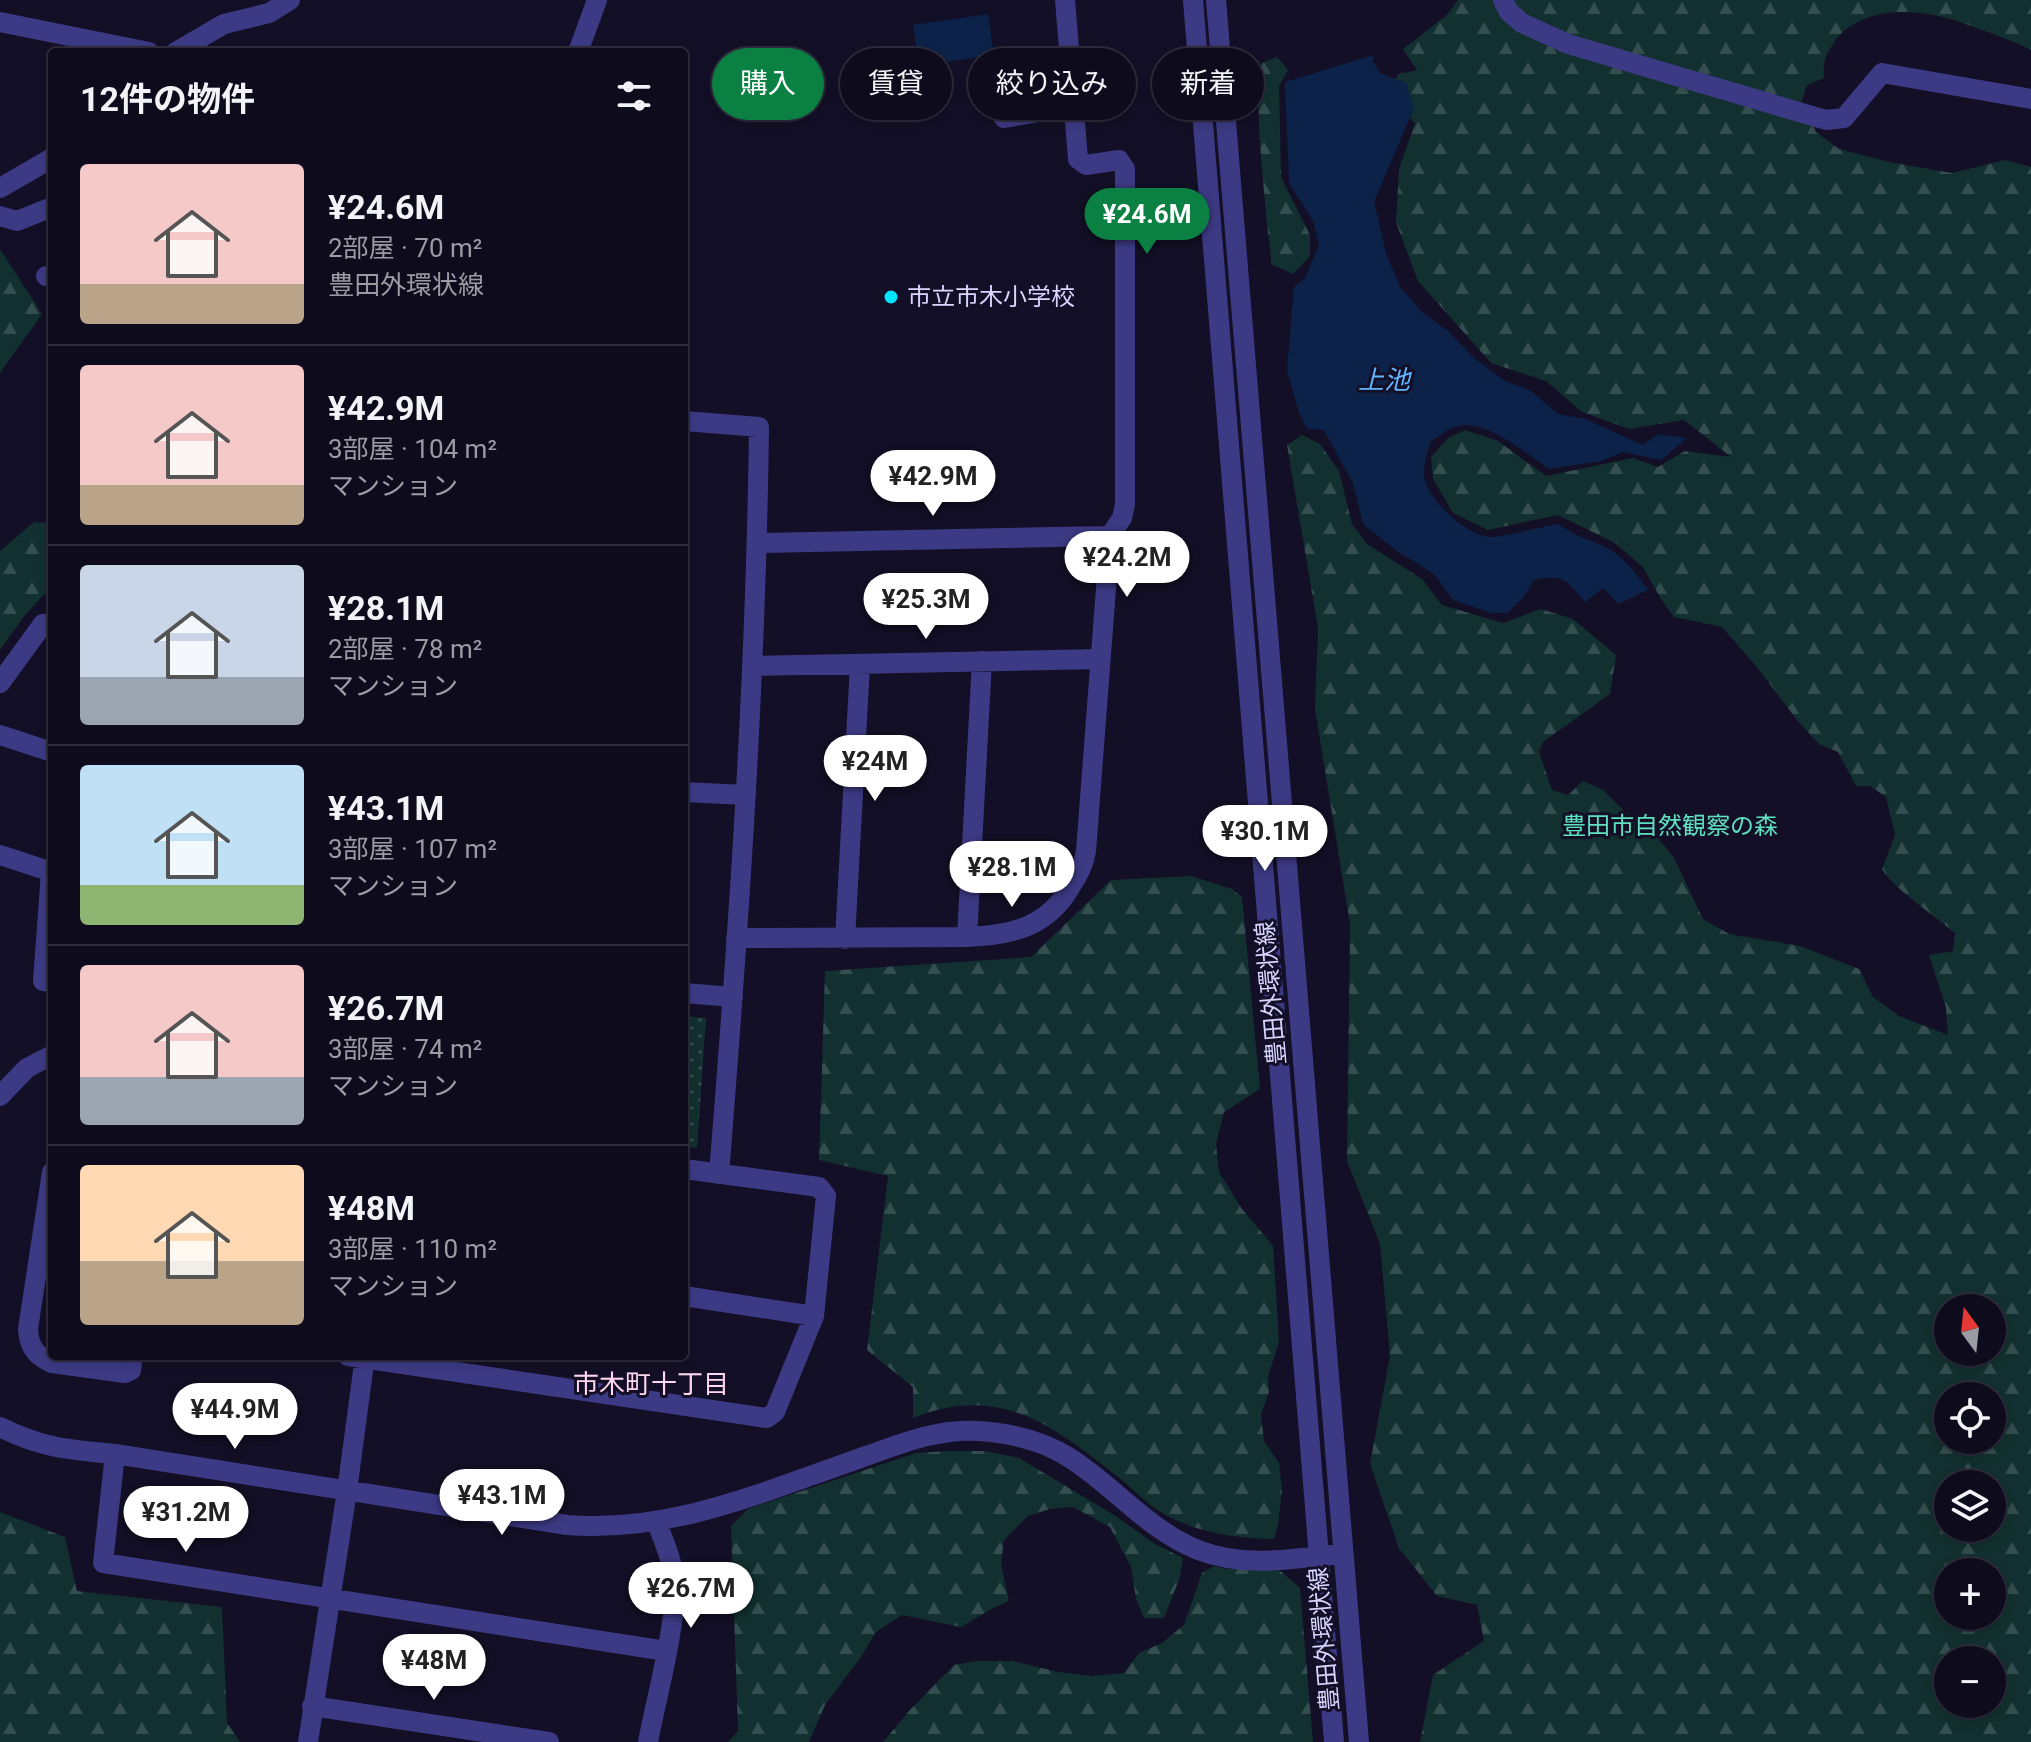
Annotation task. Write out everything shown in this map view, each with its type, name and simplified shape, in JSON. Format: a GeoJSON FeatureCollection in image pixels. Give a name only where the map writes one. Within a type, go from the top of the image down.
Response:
{"type":"FeatureCollection","features":[{"type":"Feature","properties":{"kind":"street"},"geometry":{"type":"LineString","coordinates":[[183,48],[224,24],[269,13],[290,0]]}},
{"type":"Feature","properties":{"kind":"street"},"geometry":{"type":"LineString","coordinates":[[579,48],[597,0]]}},
{"type":"Feature","properties":{"kind":"street"},"geometry":{"type":"LineString","coordinates":[[1065,0],[1069,48]]}},
{"type":"Feature","properties":{"kind":"street","name":"豊田外環状線"},"geometry":{"type":"LineString","coordinates":[[1193,0],[1334,1742]]}},
{"type":"Feature","properties":{"kind":"street","name":"豊田外環状線"},"geometry":{"type":"LineString","coordinates":[[1216,0],[1359,1742]]}},
{"type":"Feature","properties":{"kind":"street"},"geometry":{"type":"LineString","coordinates":[[1503,0],[1509,12],[1522,23],[1568,44],[1826,120],[1844,118],[1882,73],[2031,99]]}},
{"type":"Feature","properties":{"kind":"street"},"geometry":{"type":"LineString","coordinates":[[0,43],[6,24],[129,48]]}},
{"type":"Feature","properties":{"kind":"street"},"geometry":{"type":"LineString","coordinates":[[736,938],[967,937],[1014,931],[1033,925],[1052,913],[1083,867],[1110,536],[1122,518],[1125,504],[1125,169],[1119,160],[1086,165],[1078,159],[1074,120]]}},
{"type":"Feature","properties":{"kind":"street"},"geometry":{"type":"LineString","coordinates":[[0,188],[48,160]]}},
{"type":"Feature","properties":{"kind":"street"},"geometry":{"type":"LineString","coordinates":[[0,216],[17,221],[48,209]]}},
{"type":"Feature","properties":{"kind":"street"},"geometry":{"type":"LineString","coordinates":[[688,421],[759,427],[758,543],[746,795],[719,1174]]}},
{"type":"Feature","properties":{"kind":"street"},"geometry":{"type":"LineString","coordinates":[[758,543],[1110,536]]}},
{"type":"Feature","properties":{"kind":"street"},"geometry":{"type":"LineString","coordinates":[[0,683],[43,624],[48,625]]}},
{"type":"Feature","properties":{"kind":"street"},"geometry":{"type":"LineString","coordinates":[[752,666],[1100,659]]}},
{"type":"Feature","properties":{"kind":"street"},"geometry":{"type":"LineString","coordinates":[[967,937],[982,661]]}},
{"type":"Feature","properties":{"kind":"street"},"geometry":{"type":"LineString","coordinates":[[845,939],[860,665]]}},
{"type":"Feature","properties":{"kind":"street"},"geometry":{"type":"LineString","coordinates":[[0,735],[48,751]]}},
{"type":"Feature","properties":{"kind":"street"},"geometry":{"type":"LineString","coordinates":[[688,792],[746,795]]}},
{"type":"Feature","properties":{"kind":"street"},"geometry":{"type":"LineString","coordinates":[[0,855],[48,871]]}},
{"type":"Feature","properties":{"kind":"street"},"geometry":{"type":"LineString","coordinates":[[48,920],[43,981],[48,982]]}},
{"type":"Feature","properties":{"kind":"street"},"geometry":{"type":"LineString","coordinates":[[688,993],[733,997]]}},
{"type":"Feature","properties":{"kind":"street"},"geometry":{"type":"LineString","coordinates":[[0,1096],[27,1068],[48,1057]]}},
{"type":"Feature","properties":{"kind":"street"},"geometry":{"type":"LineString","coordinates":[[379,1360],[767,1418],[775,1412],[814,1316],[826,1196],[819,1187],[688,1170]]}},
{"type":"Feature","properties":{"kind":"street"},"geometry":{"type":"LineString","coordinates":[[48,1198],[28,1329],[31,1347],[52,1363],[125,1373],[131,1370],[132,1360]]}},
{"type":"Feature","properties":{"kind":"street"},"geometry":{"type":"LineString","coordinates":[[688,1297],[814,1316]]}},
{"type":"Feature","properties":{"kind":"street"},"geometry":{"type":"LineString","coordinates":[[308,1742],[347,1491],[359,1360]]}},
{"type":"Feature","properties":{"kind":"street"},"geometry":{"type":"LineString","coordinates":[[0,1427],[29,1442],[60,1449],[115,1454],[567,1525],[598,1527],[657,1522],[706,1511],[927,1435],[974,1430],[1019,1436],[1056,1450],[1073,1460],[1145,1519],[1173,1538],[1199,1550],[1248,1562],[1343,1554]]}},
{"type":"Feature","properties":{"kind":"street"},"geometry":{"type":"LineString","coordinates":[[115,1454],[103,1563],[666,1651]]}},
{"type":"Feature","properties":{"kind":"street"},"geometry":{"type":"LineString","coordinates":[[648,1742],[675,1588],[673,1570],[657,1522]]}},
{"type":"Feature","properties":{"kind":"street"},"geometry":{"type":"LineString","coordinates":[[312,1706],[549,1742]]}},
{"type":"Feature","properties":{"kind":"green space","name":"豊田市自然観察の森"},"geometry":{"type":"Polygon","coordinates":[[[1458,0],[1495,0],[1502,12],[1812,124],[1816,132],[1839,149],[1952,173],[2005,160],[2031,167],[2031,1742],[1420,1742],[1433,1675],[1484,1641],[1477,1605],[1437,1596],[1399,1548],[1370,1464],[1390,1356],[1380,1244],[1347,1161],[1350,924],[1315,709],[1318,628],[1287,445],[1302,435],[1320,444],[1339,471],[1352,524],[1367,544],[1422,579],[1442,605],[1503,623],[1541,609],[1573,619],[1616,655],[1610,694],[1543,742],[1539,752],[1552,790],[1568,795],[1583,781],[1603,790],[1624,811],[1650,828],[1674,858],[1703,919],[1729,934],[1800,946],[1859,969],[1873,997],[1899,1016],[1948,1035],[1946,1008],[1929,955],[1953,951],[1955,933],[1905,894],[1882,869],[1895,835],[1886,797],[1870,786],[1856,786],[1838,752],[1819,744],[1722,627],[1674,617],[1643,567],[1615,543],[1558,515],[1488,530],[1453,513],[1433,479],[1431,457],[1448,438],[1465,430],[1498,441],[1546,476],[1633,458],[1658,467],[1685,451],[1731,457],[1684,420],[1629,429],[1582,412],[1546,381],[1491,363],[1418,281],[1396,222],[1399,168],[1415,124],[1399,103],[1391,85],[1399,74],[1417,70],[1403,49],[1447,15],[1458,0]]]}},
{"type":"Feature","properties":{"kind":"green space"},"geometry":{"type":"Polygon","coordinates":[[[1507,0],[2031,0],[2031,50],[1942,17],[1922,13],[1884,13],[1851,26],[1837,38],[1826,57],[1824,78],[1807,85],[1801,103],[1569,40],[1526,20],[1507,0]]]}},
{"type":"Feature","properties":{"kind":"green space"},"geometry":{"type":"Polygon","coordinates":[[[1277,57],[1288,70],[1279,86],[1281,177],[1310,235],[1310,256],[1293,274],[1271,264],[1261,158],[1260,120],[1264,120],[1264,62],[1277,57]]]}},
{"type":"Feature","properties":{"kind":"green space"},"geometry":{"type":"Polygon","coordinates":[[[0,249],[42,314],[0,373],[0,249]]]}},
{"type":"Feature","properties":{"kind":"green space"},"geometry":{"type":"Polygon","coordinates":[[[34,522],[48,523],[48,590],[25,615],[0,650],[0,551],[34,522]]]}},
{"type":"Feature","properties":{"kind":"green space"},"geometry":{"type":"Polygon","coordinates":[[[1191,876],[1232,889],[1242,897],[1260,1089],[1224,1112],[1216,1144],[1219,1172],[1242,1209],[1273,1246],[1279,1341],[1268,1377],[1269,1392],[1261,1414],[1264,1441],[1279,1463],[1282,1490],[1274,1539],[1216,1533],[1174,1519],[1151,1505],[1074,1444],[1026,1416],[1001,1408],[974,1405],[945,1408],[913,1418],[913,1387],[867,1350],[888,1176],[819,1160],[825,971],[1031,957],[1111,880],[1191,876]]]}},
{"type":"Feature","properties":{"kind":"green space"},"geometry":{"type":"Polygon","coordinates":[[[688,1016],[706,1018],[697,1148],[688,1147],[688,1016]]]}},
{"type":"Feature","properties":{"kind":"green space"},"geometry":{"type":"Polygon","coordinates":[[[985,1451],[1019,1458],[1114,1515],[1155,1544],[1183,1558],[1180,1577],[1164,1618],[1144,1618],[1136,1599],[1131,1567],[1110,1527],[1073,1507],[1050,1509],[1028,1516],[1004,1540],[1001,1564],[1009,1601],[961,1627],[902,1615],[876,1632],[825,1705],[809,1742],[728,1742],[738,1731],[731,1526],[748,1509],[916,1453],[985,1451]]]}},
{"type":"Feature","properties":{"kind":"green space"},"geometry":{"type":"Polygon","coordinates":[[[0,1512],[65,1537],[77,1591],[222,1607],[227,1723],[240,1742],[0,1742],[0,1512]]]}},
{"type":"Feature","properties":{"kind":"green space"},"geometry":{"type":"Polygon","coordinates":[[[1214,1566],[1227,1569],[1277,1568],[1300,1588],[1313,1742],[883,1742],[954,1665],[976,1661],[1013,1661],[1091,1676],[1124,1673],[1139,1653],[1162,1643],[1184,1625],[1202,1573],[1214,1566]]]}},
{"type":"Feature","properties":{"kind":"water"},"geometry":{"type":"Polygon","coordinates":[[[988,14],[993,48],[968,48],[968,59],[952,61],[952,48],[916,48],[913,25],[988,14]]]}},
{"type":"Feature","properties":{"kind":"water","name":"上池"},"geometry":{"type":"Polygon","coordinates":[[[1374,55],[1373,61],[1380,73],[1406,83],[1414,108],[1374,202],[1386,253],[1400,287],[1422,312],[1448,331],[1474,358],[1505,381],[1531,391],[1558,414],[1585,419],[1643,445],[1658,434],[1687,438],[1661,460],[1623,452],[1601,461],[1549,469],[1493,433],[1469,425],[1458,426],[1430,442],[1424,473],[1431,493],[1460,524],[1482,536],[1500,536],[1559,524],[1622,558],[1648,590],[1618,604],[1603,588],[1585,602],[1564,580],[1552,578],[1534,580],[1508,613],[1491,613],[1453,600],[1434,574],[1397,551],[1363,524],[1353,483],[1324,430],[1307,429],[1299,413],[1287,370],[1294,287],[1305,278],[1319,245],[1313,221],[1289,183],[1285,82],[1374,55]]]}},
{"type":"Feature","properties":{"kind":"place","name":"市立市木小学校"},"geometry":{"type":"Point","coordinates":[891,297]}},
{"type":"Feature","properties":{"kind":"district","name":"市木町十丁目"},"geometry":{"type":"Point","coordinates":[651,1384]}}]}
